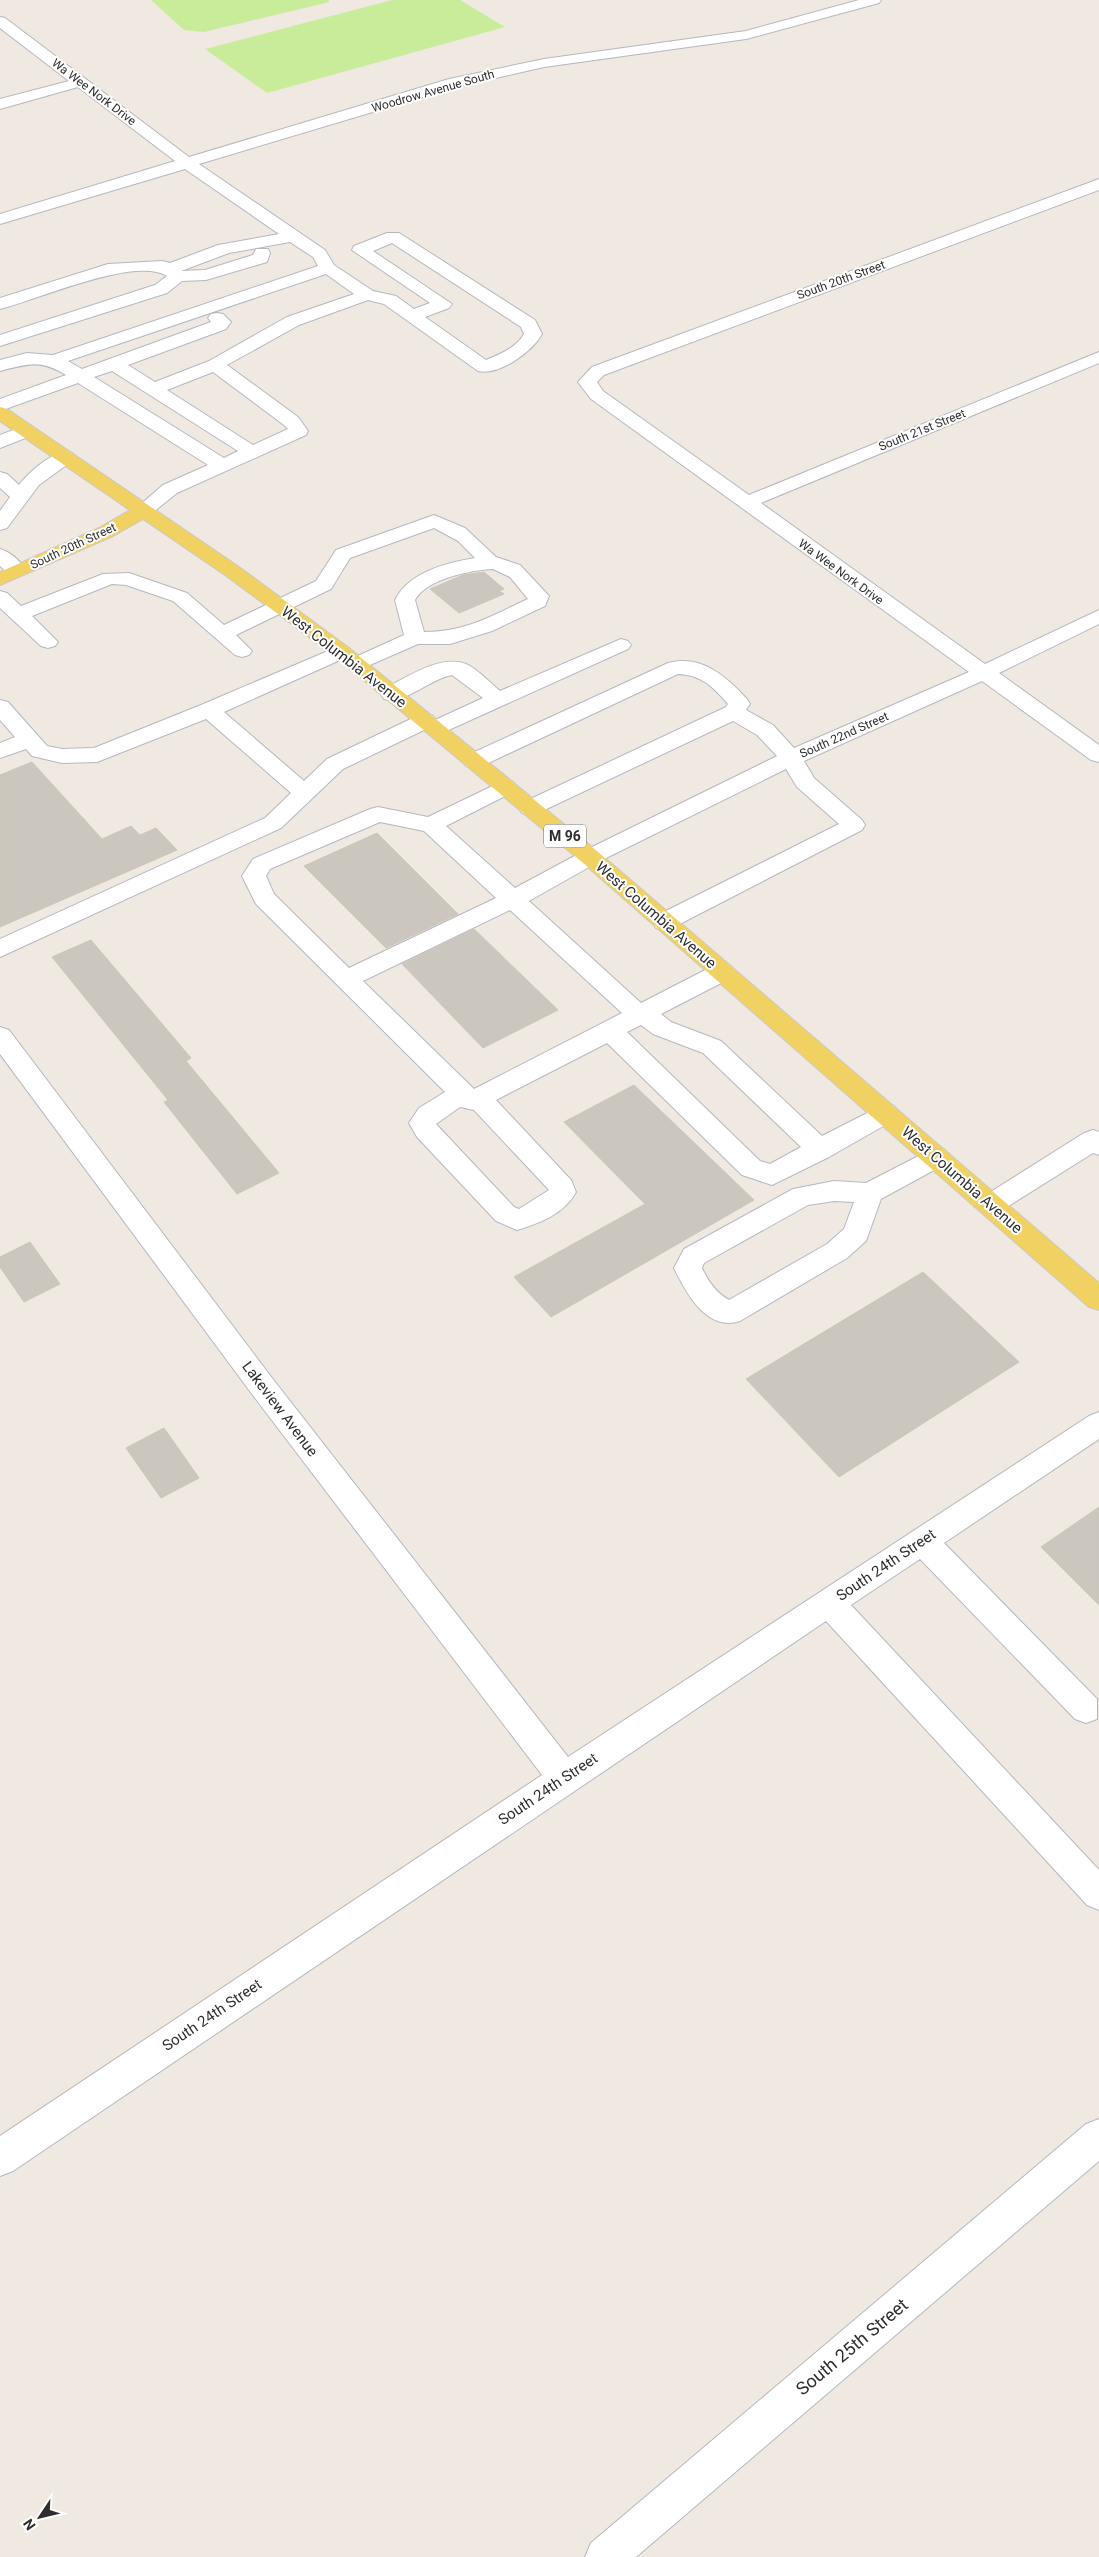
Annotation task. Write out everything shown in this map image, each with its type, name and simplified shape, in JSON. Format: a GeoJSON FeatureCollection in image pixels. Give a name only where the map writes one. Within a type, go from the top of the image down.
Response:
{"type":"FeatureCollection","features":[{"type":"Feature","properties":{"kind":"main road","name":"West Columbia Avenue"},"geometry":{"type":"LineString","coordinates":[[0,414],[144,510],[281,607],[349,658],[590,857],[1099,1299]]}},
{"type":"Feature","properties":{"kind":"main road","name":"South 20th Street"},"geometry":{"type":"LineString","coordinates":[[9,575],[106,532],[144,510]]}},
{"type":"Feature","properties":{"kind":"street","name":"Woodrow Avenue South"},"geometry":{"type":"LineString","coordinates":[[0,219],[449,84],[501,72],[611,52],[746,35],[822,16],[874,0]]}},
{"type":"Feature","properties":{"kind":"street","name":"Wa Wee Nork Drive"},"geometry":{"type":"LineString","coordinates":[[0,21],[187,163],[319,254],[328,268],[367,295]]}},
{"type":"Feature","properties":{"kind":"street"},"geometry":{"type":"LineString","coordinates":[[0,104],[81,82]]}},
{"type":"Feature","properties":{"kind":"street","name":"South 20th Street"},"geometry":{"type":"LineString","coordinates":[[587,382],[598,371],[1099,184]]}},
{"type":"Feature","properties":{"kind":"street"},"geometry":{"type":"LineString","coordinates":[[0,341],[160,289],[180,274],[194,258],[226,249],[264,248],[293,236]]}},
{"type":"Feature","properties":{"kind":"street"},"geometry":{"type":"LineString","coordinates":[[154,389],[215,365],[293,321],[367,295],[390,300],[412,316],[484,367],[512,355],[529,344],[533,334],[529,324],[393,237],[360,250],[443,304],[412,316]]}},
{"type":"Feature","properties":{"kind":"street"},"geometry":{"type":"LineString","coordinates":[[0,304],[108,270],[162,266],[180,274],[206,275],[261,258],[264,248]]}},
{"type":"Feature","properties":{"kind":"street"},"geometry":{"type":"LineString","coordinates":[[0,366],[27,358],[54,360],[328,268]]}},
{"type":"Feature","properties":{"kind":"street"},"geometry":{"type":"LineString","coordinates":[[0,405],[220,325],[222,322],[205,310]]}},
{"type":"Feature","properties":{"kind":"street","name":"South 21st Street"},"geometry":{"type":"LineString","coordinates":[[745,503],[1099,357]]}},
{"type":"Feature","properties":{"kind":"street"},"geometry":{"type":"LineString","coordinates":[[54,360],[222,465]]}},
{"type":"Feature","properties":{"kind":"street"},"geometry":{"type":"LineString","coordinates":[[114,364],[252,452]]}},
{"type":"Feature","properties":{"kind":"street"},"geometry":{"type":"LineString","coordinates":[[144,510],[170,489],[299,430],[291,421],[215,365]]}},
{"type":"Feature","properties":{"kind":"street","name":"Wa Wee Nork Drive"},"geometry":{"type":"LineString","coordinates":[[587,382],[597,395],[745,503],[1099,755]]}},
{"type":"Feature","properties":{"kind":"street"},"geometry":{"type":"LineString","coordinates":[[0,442],[26,431]]}},
{"type":"Feature","properties":{"kind":"street"},"geometry":{"type":"LineString","coordinates":[[0,524],[32,482],[65,457]]}},
{"type":"Feature","properties":{"kind":"street"},"geometry":{"type":"LineString","coordinates":[[0,478],[21,497]]}},
{"type":"Feature","properties":{"kind":"street"},"geometry":{"type":"LineString","coordinates":[[222,633],[281,607],[324,584],[343,554],[434,521],[448,525],[472,542],[489,562]]}},
{"type":"Feature","properties":{"kind":"street"},"geometry":{"type":"LineString","coordinates":[[0,555],[9,575]]}},
{"type":"Feature","properties":{"kind":"street"},"geometry":{"type":"LineString","coordinates":[[0,707],[40,751],[62,756],[97,754],[349,658],[415,638],[450,638],[485,627],[538,602],[539,596],[529,583],[504,564],[489,562],[462,566],[413,588],[405,600],[415,638]]}},
{"type":"Feature","properties":{"kind":"street"},"geometry":{"type":"LineString","coordinates":[[19,614],[110,578],[129,579],[180,597],[242,651]]}},
{"type":"Feature","properties":{"kind":"street"},"geometry":{"type":"LineString","coordinates":[[0,597],[48,642]]}},
{"type":"Feature","properties":{"kind":"street","name":"South 22nd Street"},"geometry":{"type":"LineString","coordinates":[[347,979],[512,900],[590,857],[791,758],[982,673],[1099,616]]}},
{"type":"Feature","properties":{"kind":"street"},"geometry":{"type":"LineString","coordinates":[[0,950],[273,823],[306,794],[335,764],[430,725],[498,700],[621,645]]}},
{"type":"Feature","properties":{"kind":"street"},"geometry":{"type":"LineString","coordinates":[[392,694],[440,671],[455,668],[460,669],[498,700]]}},
{"type":"Feature","properties":{"kind":"street"},"geometry":{"type":"LineString","coordinates":[[474,761],[675,668],[698,668],[719,680],[740,704],[734,712],[530,808]]}},
{"type":"Feature","properties":{"kind":"street"},"geometry":{"type":"LineString","coordinates":[[209,710],[306,794]]}},
{"type":"Feature","properties":{"kind":"street"},"geometry":{"type":"LineString","coordinates":[[664,922],[854,825],[805,782],[791,758],[765,730],[734,712]]}},
{"type":"Feature","properties":{"kind":"street"},"geometry":{"type":"LineString","coordinates":[[0,751],[30,739]]}},
{"type":"Feature","properties":{"kind":"street"},"geometry":{"type":"LineString","coordinates":[[431,825],[505,787]]}},
{"type":"Feature","properties":{"kind":"street"},"geometry":{"type":"LineString","coordinates":[[722,972],[641,1014],[609,1030],[470,1096],[428,1115],[422,1123],[426,1130],[505,1214],[517,1220],[526,1217],[559,1197],[563,1192],[562,1187],[470,1096],[264,898],[254,876],[260,864],[378,814],[405,818],[431,825],[512,900],[641,1014],[662,1028],[712,1047],[820,1150]]}},
{"type":"Feature","properties":{"kind":"street"},"geometry":{"type":"LineString","coordinates":[[609,1030],[751,1168],[772,1175],[885,1113]]}},
{"type":"Feature","properties":{"kind":"street","name":"Lakeview Avenue"},"geometry":{"type":"LineString","coordinates":[[0,1036],[256,1378],[564,1778]]}},
{"type":"Feature","properties":{"kind":"street"},"geometry":{"type":"LineString","coordinates":[[990,1205],[1092,1140],[1099,1145]]}},
{"type":"Feature","properties":{"kind":"street"},"geometry":{"type":"LineString","coordinates":[[870,1193],[856,1234],[837,1251],[730,1313],[718,1309],[702,1295],[688,1268],[694,1256],[802,1196],[834,1191],[870,1193],[936,1157]]}},
{"type":"Feature","properties":{"kind":"street","name":"South 24th Street"},"geometry":{"type":"LineString","coordinates":[[0,2158],[564,1778],[1099,1424]]}},
{"type":"Feature","properties":{"kind":"street"},"geometry":{"type":"LineString","coordinates":[[922,1541],[1086,1709]]}},
{"type":"Feature","properties":{"kind":"street"},"geometry":{"type":"LineString","coordinates":[[829,1603],[1099,1894]]}},
{"type":"Feature","properties":{"kind":"street","name":"South 25th Street"},"geometry":{"type":"LineString","coordinates":[[605,2557],[1099,2138]]}},
{"type":"Feature","properties":{"kind":"green space"},"geometry":{"type":"Polygon","coordinates":[[[151,0],[328,0],[330,2],[204,32],[184,30],[151,0]]]}},
{"type":"Feature","properties":{"kind":"green space"},"geometry":{"type":"Polygon","coordinates":[[[392,0],[460,0],[505,27],[267,93],[205,49],[392,0]]]}},
{"type":"Feature","properties":{"kind":"building"},"geometry":{"type":"Polygon","coordinates":[[[484,572],[504,589],[499,591],[504,594],[459,613],[430,589],[463,575],[484,572]]]}},
{"type":"Feature","properties":{"kind":"building"},"geometry":{"type":"Polygon","coordinates":[[[32,762],[102,839],[131,826],[140,835],[156,828],[177,850],[0,927],[0,775],[32,762]]]}},
{"type":"Feature","properties":{"kind":"building"},"geometry":{"type":"Polygon","coordinates":[[[377,833],[458,914],[386,948],[304,866],[377,833]]]}},
{"type":"Feature","properties":{"kind":"building"},"geometry":{"type":"Polygon","coordinates":[[[474,929],[558,1010],[483,1048],[402,964],[474,929]]]}},
{"type":"Feature","properties":{"kind":"building"},"geometry":{"type":"Polygon","coordinates":[[[91,940],[191,1058],[186,1061],[279,1173],[237,1194],[164,1102],[168,1100],[52,957],[91,940]]]}},
{"type":"Feature","properties":{"kind":"building"},"geometry":{"type":"Polygon","coordinates":[[[634,1085],[754,1200],[551,1317],[514,1277],[645,1204],[564,1122],[634,1085]]]}},
{"type":"Feature","properties":{"kind":"building"},"geometry":{"type":"Polygon","coordinates":[[[30,1242],[60,1284],[24,1302],[0,1267],[0,1257],[30,1242]]]}},
{"type":"Feature","properties":{"kind":"building"},"geometry":{"type":"Polygon","coordinates":[[[923,1272],[1019,1362],[839,1477],[746,1379],[923,1272]]]}},
{"type":"Feature","properties":{"kind":"building"},"geometry":{"type":"Polygon","coordinates":[[[164,1428],[199,1478],[161,1498],[126,1448],[164,1428]]]}},
{"type":"Feature","properties":{"kind":"building"},"geometry":{"type":"Polygon","coordinates":[[[1099,1507],[1099,1605],[1041,1547],[1099,1507]]]}}]}
